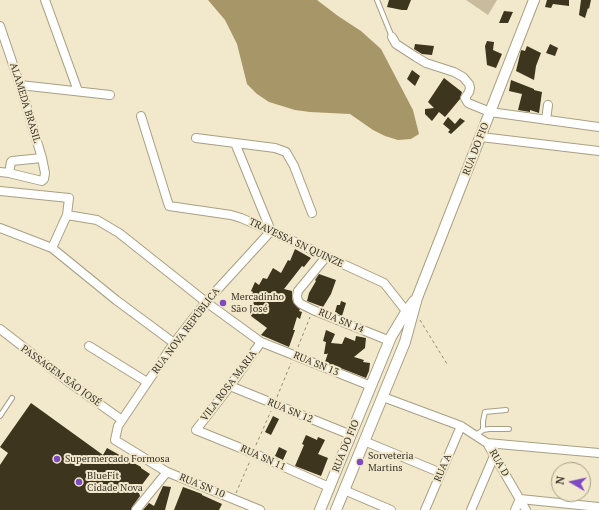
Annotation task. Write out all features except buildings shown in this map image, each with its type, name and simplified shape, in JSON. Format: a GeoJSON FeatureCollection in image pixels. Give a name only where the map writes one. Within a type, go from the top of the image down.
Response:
{"type":"FeatureCollection","features":[{"type":"Feature","properties":{"kind":"street"},"geometry":{"type":"LineString","coordinates":[[45,0],[78,91]]}},
{"type":"Feature","properties":{"kind":"street","name":"RUA DO FIO"},"geometry":{"type":"LineString","coordinates":[[336,510],[405,342],[417,298],[534,0]]}},
{"type":"Feature","properties":{"kind":"street","name":"ALAMEDA BRASIL"},"geometry":{"type":"LineString","coordinates":[[0,26],[20,86],[42,158],[45,173],[43,180],[9,173]]}},
{"type":"Feature","properties":{"kind":"street"},"geometry":{"type":"LineString","coordinates":[[392,37],[396,44],[416,58],[426,63],[454,72],[463,77],[469,84],[470,88],[466,98],[468,103],[490,112],[599,127]]}},
{"type":"Feature","properties":{"kind":"street"},"geometry":{"type":"LineString","coordinates":[[20,86],[110,95]]}},
{"type":"Feature","properties":{"kind":"street"},"geometry":{"type":"LineString","coordinates":[[546,120],[548,106]]}},
{"type":"Feature","properties":{"kind":"street","name":"TRAVESSA SN QUINZE"},"geometry":{"type":"LineString","coordinates":[[141,116],[169,206],[231,215],[272,231],[384,283],[412,316]]}},
{"type":"Feature","properties":{"kind":"street"},"geometry":{"type":"LineString","coordinates":[[481,137],[599,151]]}},
{"type":"Feature","properties":{"kind":"street"},"geometry":{"type":"LineString","coordinates":[[196,138],[275,148],[286,152],[294,166],[312,213]]}},
{"type":"Feature","properties":{"kind":"street"},"geometry":{"type":"LineString","coordinates":[[234,143],[272,231]]}},
{"type":"Feature","properties":{"kind":"street"},"geometry":{"type":"LineString","coordinates":[[0,172],[9,173],[12,161],[42,158]]}},
{"type":"Feature","properties":{"kind":"street"},"geometry":{"type":"LineString","coordinates":[[0,191],[69,198],[66,215],[52,248]]}},
{"type":"Feature","properties":{"kind":"street","name":"RUA SN 13"},"geometry":{"type":"LineString","coordinates":[[66,215],[97,220],[119,233],[206,302],[261,342],[371,386]]}},
{"type":"Feature","properties":{"kind":"street"},"geometry":{"type":"LineString","coordinates":[[0,228],[52,248],[116,300],[174,343]]}},
{"type":"Feature","properties":{"kind":"street","name":"RUA NOVA REPÚBLICA"},"geometry":{"type":"LineString","coordinates":[[115,440],[118,426],[174,343],[206,302],[272,231]]}},
{"type":"Feature","properties":{"kind":"street","name":"RUA SN 14"},"geometry":{"type":"LineString","coordinates":[[326,257],[298,291],[298,301],[301,304],[390,342]]}},
{"type":"Feature","properties":{"kind":"street","name":"RUA DO FIO"},"geometry":{"type":"LineString","coordinates":[[320,510],[390,342],[412,316]]}},
{"type":"Feature","properties":{"kind":"street","name":"PASSAGEM SÃO JOSÉ"},"geometry":{"type":"LineString","coordinates":[[0,329],[70,383],[122,420]]}},
{"type":"Feature","properties":{"kind":"street","name":"VILA ROSA MARIA"},"geometry":{"type":"LineString","coordinates":[[196,430],[230,386],[261,342]]}},
{"type":"Feature","properties":{"kind":"street"},"geometry":{"type":"LineString","coordinates":[[89,346],[147,382]]}},
{"type":"Feature","properties":{"kind":"street","name":"RUA SN 12"},"geometry":{"type":"LineString","coordinates":[[230,386],[350,435]]}},
{"type":"Feature","properties":{"kind":"street"},"geometry":{"type":"LineString","coordinates":[[383,397],[461,426]]}},
{"type":"Feature","properties":{"kind":"street","name":"RUA D"},"geometry":{"type":"LineString","coordinates":[[461,426],[479,432],[526,510]]}},
{"type":"Feature","properties":{"kind":"street","name":"RUA A"},"geometry":{"type":"LineString","coordinates":[[425,510],[461,426]]}},
{"type":"Feature","properties":{"kind":"street","name":"RUA SN 11"},"geometry":{"type":"LineString","coordinates":[[196,430],[253,453],[329,487]]}},
{"type":"Feature","properties":{"kind":"street","name":"RUA SN 10"},"geometry":{"type":"LineString","coordinates":[[115,440],[167,472],[260,510]]}},
{"type":"Feature","properties":{"kind":"street"},"geometry":{"type":"LineString","coordinates":[[364,441],[441,473]]}},
{"type":"Feature","properties":{"kind":"street"},"geometry":{"type":"LineString","coordinates":[[487,443],[599,453]]}},
{"type":"Feature","properties":{"kind":"street"},"geometry":{"type":"LineString","coordinates":[[472,510],[494,456]]}},
{"type":"Feature","properties":{"kind":"street"},"geometry":{"type":"LineString","coordinates":[[136,510],[167,472]]}},
{"type":"Feature","properties":{"kind":"street"},"geometry":{"type":"LineString","coordinates":[[344,490],[391,510]]}},
{"type":"Feature","properties":{"kind":"street"},"geometry":{"type":"LineString","coordinates":[[515,510],[520,499],[599,507]]}},
{"type":"Feature","properties":{"kind":"lane"},"geometry":{"type":"LineString","coordinates":[[377,0],[392,37]]}},
{"type":"Feature","properties":{"kind":"lane"},"geometry":{"type":"LineString","coordinates":[[0,416],[12,398]]}},
{"type":"Feature","properties":{"kind":"lane"},"geometry":{"type":"LineString","coordinates":[[506,410],[485,412],[479,432],[509,429]]}},
{"type":"Feature","properties":{"kind":"path"},"geometry":{"type":"LineString","coordinates":[[412,316],[447,364]]}},
{"type":"Feature","properties":{"kind":"shaded area"},"geometry":{"type":"Polygon","coordinates":[[[208,0],[317,0],[361,31],[381,49],[413,110],[419,134],[411,139],[398,140],[373,130],[350,114],[295,110],[269,102],[257,94],[247,84],[237,44],[225,20],[208,0]]]}},
{"type":"Feature","properties":{"kind":"shaded area"},"geometry":{"type":"Polygon","coordinates":[[[466,0],[497,0],[488,15],[466,0]]]}},
{"type":"Feature","properties":{"kind":"place","name":"Mercadinho São José"},"geometry":{"type":"Point","coordinates":[223,303]}},
{"type":"Feature","properties":{"kind":"place","name":"Supermercado Formosa"},"geometry":{"type":"Point","coordinates":[57,459]}},
{"type":"Feature","properties":{"kind":"place","name":"Sorveteria Martins"},"geometry":{"type":"Point","coordinates":[360,462]}},
{"type":"Feature","properties":{"kind":"place","name":"BlueFit Cidade Nova"},"geometry":{"type":"Point","coordinates":[79,482]}}]}
